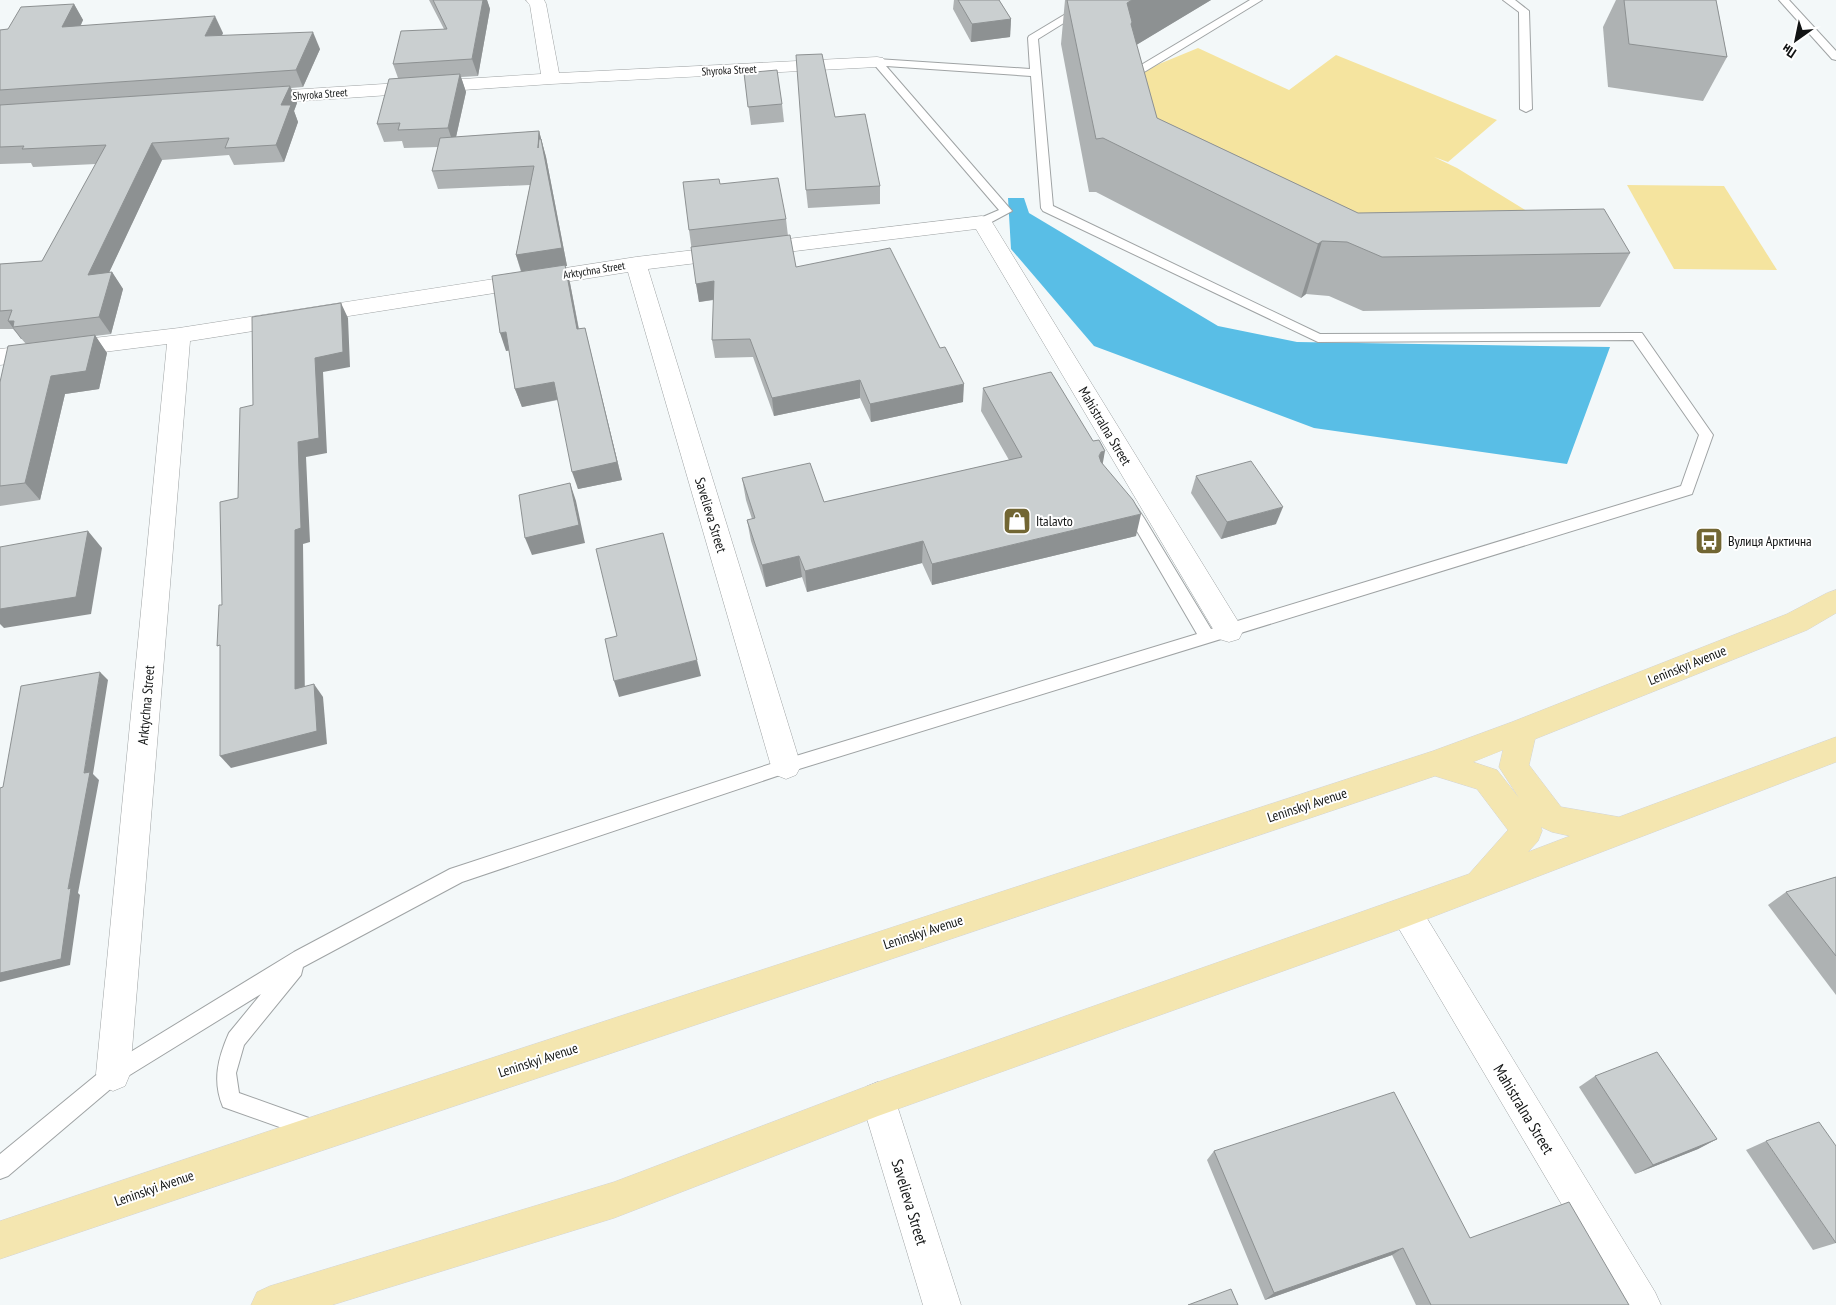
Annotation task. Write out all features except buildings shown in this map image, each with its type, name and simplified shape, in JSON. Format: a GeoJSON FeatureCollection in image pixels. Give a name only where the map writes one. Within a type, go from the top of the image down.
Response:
{"type":"FeatureCollection","features":[{"type":"Feature","properties":{"kind":"main road","name":"Leninskyi Avenue"},"geometry":{"type":"LineString","coordinates":[[0,1240],[320,1132],[1435,763],[1522,731],[1797,622],[1836,600]]}},
{"type":"Feature","properties":{"kind":"main road"},"geometry":{"type":"LineString","coordinates":[[1522,731],[1514,767],[1552,819],[1619,831]]}},
{"type":"Feature","properties":{"kind":"main road"},"geometry":{"type":"LineString","coordinates":[[270,1305],[614,1200],[878,1099],[1406,912],[1836,749]]}},
{"type":"Feature","properties":{"kind":"main road"},"geometry":{"type":"LineString","coordinates":[[1435,763],[1487,778],[1527,831],[1478,884]]}},
{"type":"Feature","properties":{"kind":"street"},"geometry":{"type":"LineString","coordinates":[[534,0],[538,4],[551,79]]}},
{"type":"Feature","properties":{"kind":"street","name":"Shyroka Street"},"geometry":{"type":"LineString","coordinates":[[236,100],[551,79],[878,62]]}},
{"type":"Feature","properties":{"kind":"street","name":"Arktychna Street"},"geometry":{"type":"LineString","coordinates":[[0,358],[179,335],[636,264],[982,222]]}},
{"type":"Feature","properties":{"kind":"street","name":"Mahistralna Street"},"geometry":{"type":"LineString","coordinates":[[982,222],[1218,634]]}},
{"type":"Feature","properties":{"kind":"street","name":"Savelieva Street"},"geometry":{"type":"LineString","coordinates":[[636,264],[786,766]]}},
{"type":"Feature","properties":{"kind":"street","name":"Arktychna Street"},"geometry":{"type":"LineString","coordinates":[[113,1074],[179,335]]}},
{"type":"Feature","properties":{"kind":"street","name":"Mahistralna Street"},"geometry":{"type":"LineString","coordinates":[[1406,912],[1642,1305]]}},
{"type":"Feature","properties":{"kind":"street","name":"Savelieva Street"},"geometry":{"type":"LineString","coordinates":[[878,1099],[942,1305]]}},
{"type":"Feature","properties":{"kind":"lane"},"geometry":{"type":"LineString","coordinates":[[0,1168],[113,1074],[302,958],[457,875],[786,766],[1686,490],[1706,435],[1637,336],[1318,338],[1047,208],[1033,38],[1096,0]]}},
{"type":"Feature","properties":{"kind":"lane"},"geometry":{"type":"LineString","coordinates":[[1136,94],[1130,76],[1257,0]]}},
{"type":"Feature","properties":{"kind":"lane"},"geometry":{"type":"LineString","coordinates":[[1508,0],[1524,11],[1526,109]]}},
{"type":"Feature","properties":{"kind":"lane"},"geometry":{"type":"LineString","coordinates":[[1784,0],[1836,57]]}},
{"type":"Feature","properties":{"kind":"lane"},"geometry":{"type":"LineString","coordinates":[[878,62],[1036,73]]}},
{"type":"Feature","properties":{"kind":"lane"},"geometry":{"type":"LineString","coordinates":[[878,62],[1006,211],[982,222]]}},
{"type":"Feature","properties":{"kind":"lane"},"geometry":{"type":"LineString","coordinates":[[1116,493],[1139,522],[1218,634]]}},
{"type":"Feature","properties":{"kind":"lane"},"geometry":{"type":"LineString","coordinates":[[302,958],[236,1040],[226,1073],[230,1100],[320,1132]]}},
{"type":"Feature","properties":{"kind":"shaded area"},"geometry":{"type":"Polygon","coordinates":[[[1198,48],[1289,90],[1336,55],[1497,120],[1448,162],[1434,157],[1457,168],[1585,247],[1341,254],[1157,169],[1130,76],[1198,48]]]}},
{"type":"Feature","properties":{"kind":"shaded area"},"geometry":{"type":"Polygon","coordinates":[[[1627,185],[1724,186],[1777,270],[1674,269],[1627,185]]]}},
{"type":"Feature","properties":{"kind":"water"},"geometry":{"type":"Polygon","coordinates":[[[1008,198],[1024,198],[1029,213],[1218,326],[1297,342],[1610,347],[1567,464],[1314,428],[1094,346],[1011,249],[1008,198]]]}},
{"type":"Feature","properties":{"kind":"place","name":"Italavto"},"geometry":{"type":"Point","coordinates":[1017,521]}},
{"type":"Feature","properties":{"kind":"place","name":"Вулиця Арктична"},"geometry":{"type":"Point","coordinates":[1709,541]}}]}
